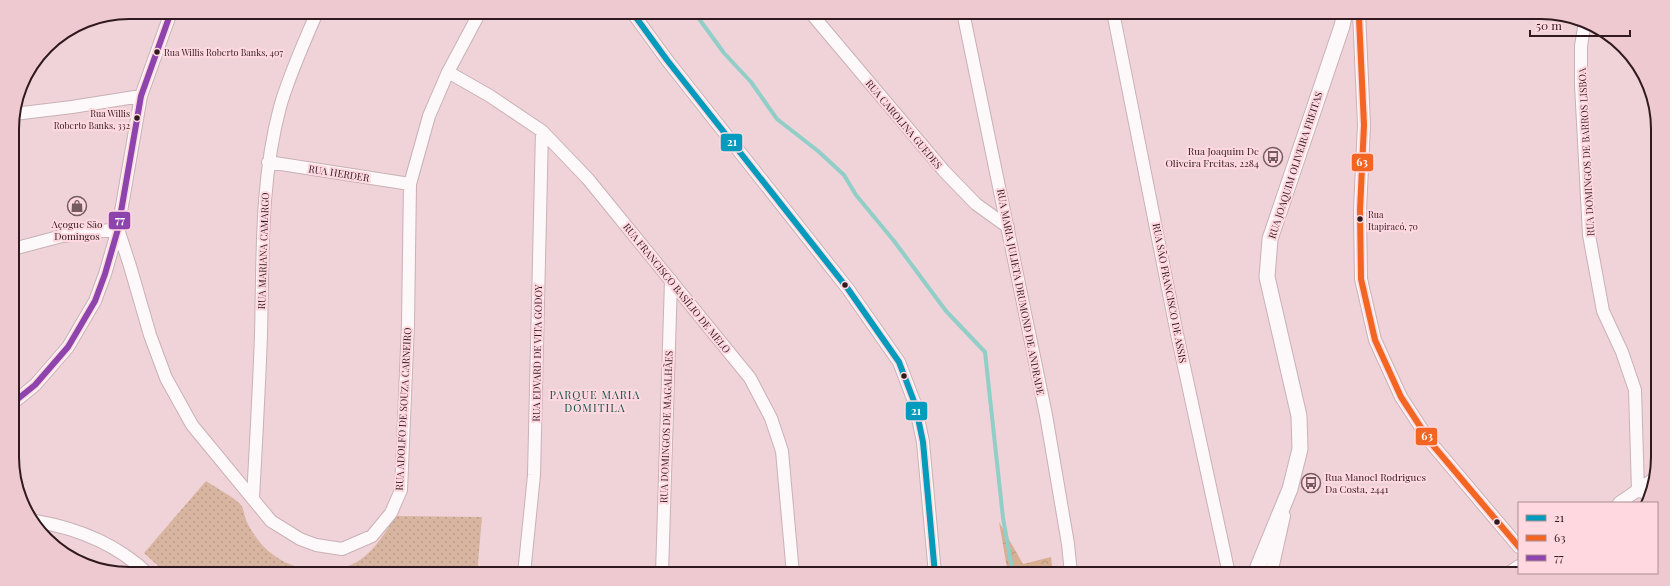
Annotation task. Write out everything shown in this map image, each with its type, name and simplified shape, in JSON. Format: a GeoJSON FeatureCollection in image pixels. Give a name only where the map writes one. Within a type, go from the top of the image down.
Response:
{"type":"FeatureCollection","features":[{"type":"Feature","properties":{"kind":"street"},"geometry":{"type":"LineString","coordinates":[[19,398],[35,385],[68,347],[95,301],[105,274],[118,229],[141,96],[168,19]]}},
{"type":"Feature","properties":{"kind":"street","name":"RUA MARIANA CAMARGO"},"geometry":{"type":"LineString","coordinates":[[253,498],[261,335],[263,210],[268,162],[280,107],[298,56],[314,19]]}},
{"type":"Feature","properties":{"kind":"street","name":"RUA ADOLFO DE SOUZA CARNEIRO"},"geometry":{"type":"LineString","coordinates":[[118,229],[150,335],[166,378],[192,425],[271,521],[300,539],[316,545],[342,549],[372,536],[391,513],[401,490],[408,324],[410,184],[429,116],[448,72],[476,19]]}},
{"type":"Feature","properties":{"kind":"street"},"geometry":{"type":"LineString","coordinates":[[637,19],[667,60],[848,289],[899,362],[915,404],[923,442],[934,567]]}},
{"type":"Feature","properties":{"kind":"street","name":"RUA CAROLINA GUEDES"},"geometry":{"type":"LineString","coordinates":[[816,19],[944,171],[976,204],[1008,227]]}},
{"type":"Feature","properties":{"kind":"street","name":"RUA MARIA JULIETA DRUMOND DE ANDRADE"},"geometry":{"type":"LineString","coordinates":[[964,19],[1046,415],[1068,544],[1070,567]]}},
{"type":"Feature","properties":{"kind":"street","name":"RUA SÃO FRANCISCO DE ASSIS"},"geometry":{"type":"LineString","coordinates":[[1114,19],[1178,334],[1228,567]]}},
{"type":"Feature","properties":{"kind":"street","name":"RUA JOAQUIM OLIVEIRA FREITAS"},"geometry":{"type":"LineString","coordinates":[[1258,567],[1290,489],[1300,449],[1299,416],[1267,277],[1270,239],[1344,19]]}},
{"type":"Feature","properties":{"kind":"street"},"geometry":{"type":"LineString","coordinates":[[1359,19],[1364,125],[1360,210],[1361,280],[1375,340],[1401,397],[1432,443],[1518,546]]}},
{"type":"Feature","properties":{"kind":"street","name":"RUA DOMINGOS DE BARROS LISBOA"},"geometry":{"type":"LineString","coordinates":[[1584,28],[1582,46],[1581,85],[1589,235],[1604,311],[1622,352],[1635,390],[1638,491]]}},
{"type":"Feature","properties":{"kind":"street","name":"RUA FRANCISCO BASÍLIO DE MELO"},"geometry":{"type":"LineString","coordinates":[[448,72],[490,96],[542,131],[588,179],[750,378],[771,418],[782,452],[792,567]]}},
{"type":"Feature","properties":{"kind":"street"},"geometry":{"type":"LineString","coordinates":[[20,113],[72,108],[141,96]]}},
{"type":"Feature","properties":{"kind":"street","name":"RUA EDVARD DE VITA GODOY"},"geometry":{"type":"LineString","coordinates":[[525,567],[534,475],[542,131]]}},
{"type":"Feature","properties":{"kind":"street","name":"RUA HERDER"},"geometry":{"type":"LineString","coordinates":[[268,162],[410,184]]}},
{"type":"Feature","properties":{"kind":"street"},"geometry":{"type":"LineString","coordinates":[[19,247],[62,236],[118,229]]}},
{"type":"Feature","properties":{"kind":"street","name":"RUA DOMINGOS DE MAGALHÃES"},"geometry":{"type":"LineString","coordinates":[[662,567],[671,280]]}},
{"type":"Feature","properties":{"kind":"street"},"geometry":{"type":"LineString","coordinates":[[1621,502],[1648,484]]}},
{"type":"Feature","properties":{"kind":"street"},"geometry":{"type":"LineString","coordinates":[[1273,567],[1290,489]]}},
{"type":"Feature","properties":{"kind":"street"},"geometry":{"type":"LineString","coordinates":[[1638,491],[1645,492]]}},
{"type":"Feature","properties":{"kind":"street"},"geometry":{"type":"LineString","coordinates":[[40,522],[75,530],[100,541],[140,567]]}},
{"type":"Feature","properties":{"kind":"shaded area"},"geometry":{"type":"Polygon","coordinates":[[[206,481],[239,502],[243,508],[250,528],[257,539],[268,551],[280,559],[299,567],[159,567],[144,553],[206,481]]]}},
{"type":"Feature","properties":{"kind":"shaded area"},"geometry":{"type":"Polygon","coordinates":[[[396,516],[482,517],[478,567],[344,567],[366,556],[376,545],[396,516]]]}},
{"type":"Feature","properties":{"kind":"green space"},"geometry":{"type":"Polygon","coordinates":[[[999,522],[1023,564],[1051,557],[1052,567],[1007,567],[999,522]]]}},
{"type":"Feature","properties":{"kind":"waterway"},"geometry":{"type":"LineString","coordinates":[[699,19],[724,53],[751,82],[777,119],[818,151],[844,175],[856,195],[894,241],[946,311],[985,352],[1003,518],[1012,567]]}},
{"type":"Feature","properties":{"kind":"transit line","name":"77"},"geometry":{"type":"LineString","coordinates":[[19,398],[35,385],[68,347],[95,301],[105,274],[118,229],[141,96],[168,19]]}},
{"type":"Feature","properties":{"kind":"transit line","name":"21"},"geometry":{"type":"LineString","coordinates":[[637,19],[667,60],[848,289],[899,362],[915,404],[923,442],[934,567]]}},
{"type":"Feature","properties":{"kind":"transit line","name":"63"},"geometry":{"type":"LineString","coordinates":[[1359,19],[1364,125],[1360,210],[1361,279],[1375,340],[1401,397],[1431,443],[1518,546]]}},
{"type":"Feature","properties":{"kind":"place","name":"Rua Willis Roberto Banks, 407"},"geometry":{"type":"Point","coordinates":[157,52]}},
{"type":"Feature","properties":{"kind":"place","name":"Rua Willis Roberto Banks, 332"},"geometry":{"type":"Point","coordinates":[137,118]}},
{"type":"Feature","properties":{"kind":"place","name":"Rua Joaquim De Oliveira Freitas, 2284"},"geometry":{"type":"Point","coordinates":[1273,157]}},
{"type":"Feature","properties":{"kind":"place","name":"Açogue São Domingos"},"geometry":{"type":"Point","coordinates":[77,206]}},
{"type":"Feature","properties":{"kind":"place","name":"Rua Itapiracó, 70"},"geometry":{"type":"Point","coordinates":[1360,219]}},
{"type":"Feature","properties":{"kind":"place","name":"Rua Manoel Rodrigues Da Costa, 2441"},"geometry":{"type":"Point","coordinates":[1311,483]}},
{"type":"Feature","properties":{"kind":"district","name":"PARQUE MARIA DOMITILA"},"geometry":{"type":"Point","coordinates":[595,401]}}]}
